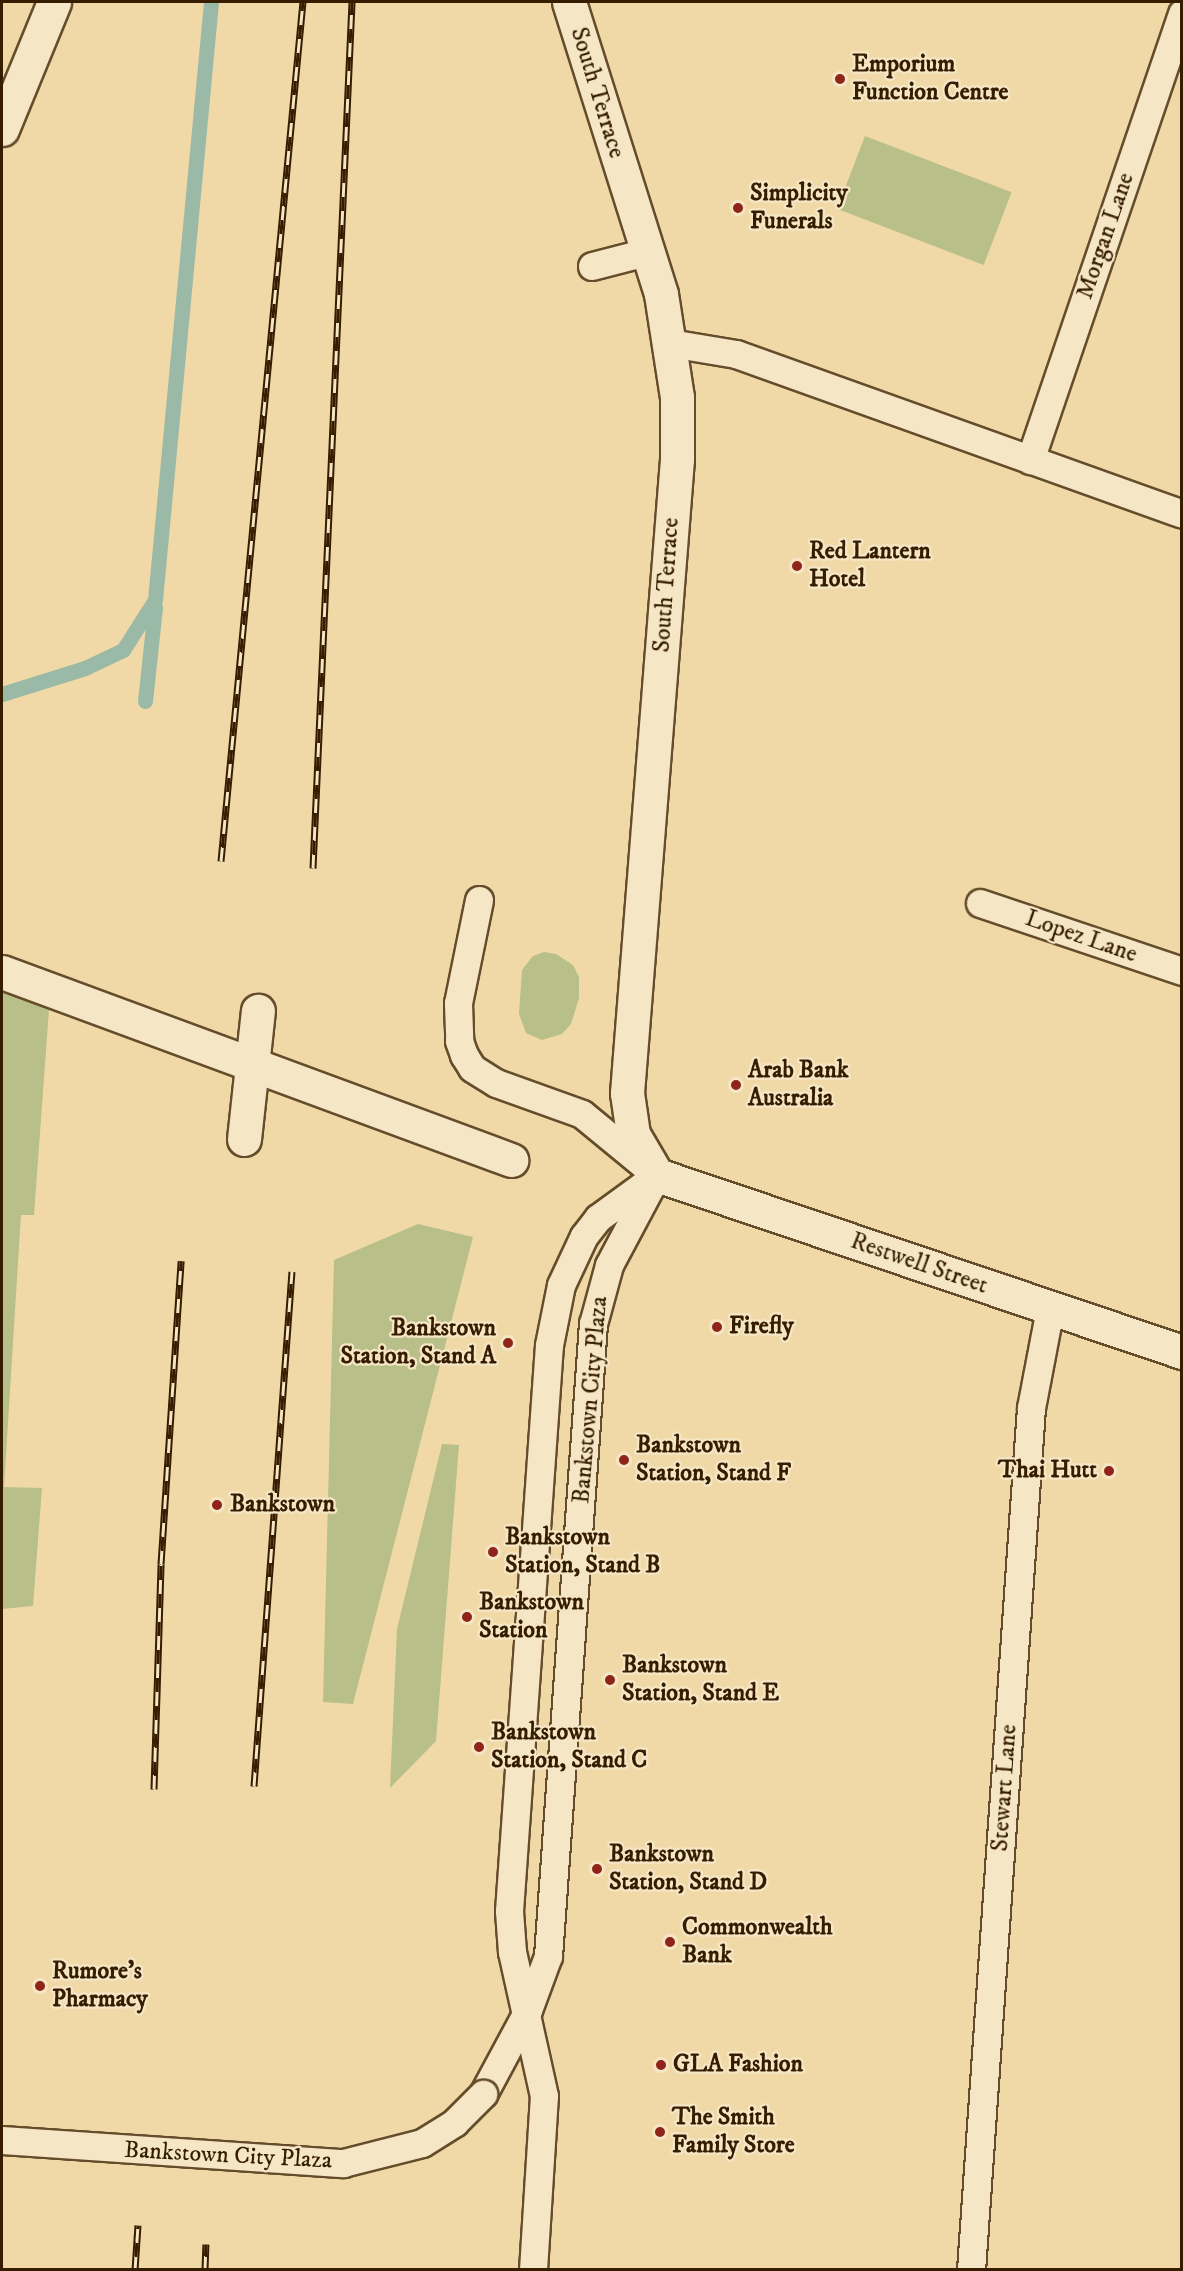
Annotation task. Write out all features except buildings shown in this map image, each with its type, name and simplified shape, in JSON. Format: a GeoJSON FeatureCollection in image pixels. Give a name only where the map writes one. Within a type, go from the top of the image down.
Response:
{"type":"FeatureCollection","features":[{"type":"Feature","properties":{"kind":"street"},"geometry":{"type":"LineString","coordinates":[[2,129],[54,2]]}},
{"type":"Feature","properties":{"kind":"street","name":"South Terrace"},"geometry":{"type":"LineString","coordinates":[[569,2],[650,251],[670,342],[677,397],[677,459],[627,1093],[633,1134],[657,1175]]}},
{"type":"Feature","properties":{"kind":"street"},"geometry":{"type":"LineString","coordinates":[[2,972],[512,1160]]}},
{"type":"Feature","properties":{"kind":"street"},"geometry":{"type":"LineString","coordinates":[[244,1139],[258,1011]]}},
{"type":"Feature","properties":{"kind":"street","name":"Restwell Street"},"geometry":{"type":"LineString","coordinates":[[657,1175],[1182,1352]]}},
{"type":"Feature","properties":{"kind":"lane","name":"Morgan Lane"},"geometry":{"type":"LineString","coordinates":[[1030,460],[1182,13]]}},
{"type":"Feature","properties":{"kind":"lane"},"geometry":{"type":"LineString","coordinates":[[592,266],[650,251]]}},
{"type":"Feature","properties":{"kind":"lane"},"geometry":{"type":"LineString","coordinates":[[670,342],[736,354],[1182,513]]}},
{"type":"Feature","properties":{"kind":"lane"},"geometry":{"type":"LineString","coordinates":[[479,900],[458,1003],[459,1041],[472,1068],[496,1083],[582,1114],[657,1175]]}},
{"type":"Feature","properties":{"kind":"lane","name":"Lopez Lane"},"geometry":{"type":"LineString","coordinates":[[980,903],[1182,971]]}},
{"type":"Feature","properties":{"kind":"lane","name":"Bankstown City Plaza"},"geometry":{"type":"LineString","coordinates":[[533,2270],[544,2096],[528,2010],[512,1952],[509,1911],[549,1345],[561,1285],[584,1236],[598,1218],[657,1175]]}},
{"type":"Feature","properties":{"kind":"lane","name":"Bankstown City Plaza"},"geometry":{"type":"LineString","coordinates":[[2,2140],[343,2163],[422,2143],[455,2122],[483,2094],[528,2010],[548,1956],[593,1324],[599,1294],[617,1245],[657,1175]]}},
{"type":"Feature","properties":{"kind":"lane","name":"Stewart Lane"},"geometry":{"type":"LineString","coordinates":[[971,2270],[1031,1408],[1050,1308]]}},
{"type":"Feature","properties":{"kind":"green space"},"geometry":{"type":"Polygon","coordinates":[[[865,136],[1012,192],[984,265],[837,209],[865,136]]]}},
{"type":"Feature","properties":{"kind":"green space"},"geometry":{"type":"Polygon","coordinates":[[[544,952],[556,954],[573,965],[579,977],[579,998],[571,1024],[562,1034],[542,1040],[526,1033],[519,1014],[522,970],[533,956],[544,952]]]}},
{"type":"Feature","properties":{"kind":"green space"},"geometry":{"type":"Polygon","coordinates":[[[2,992],[50,996],[34,1215],[21,1215],[4,1487],[42,1488],[33,1606],[2,1609],[2,992]]]}},
{"type":"Feature","properties":{"kind":"green space"},"geometry":{"type":"Polygon","coordinates":[[[418,1224],[473,1237],[353,1704],[323,1702],[334,1260],[418,1224]]]}},
{"type":"Feature","properties":{"kind":"green space"},"geometry":{"type":"Polygon","coordinates":[[[442,1444],[459,1445],[436,1741],[390,1788],[397,1629],[442,1444]]]}},
{"type":"Feature","properties":{"kind":"waterway"},"geometry":{"type":"LineString","coordinates":[[2,694],[85,668],[123,650],[155,600],[211,2]]}},
{"type":"Feature","properties":{"kind":"waterway"},"geometry":{"type":"LineString","coordinates":[[145,701],[155,608]]}},
{"type":"Feature","properties":{"kind":"railway"},"geometry":{"type":"LineString","coordinates":[[221,861],[303,2]]}},
{"type":"Feature","properties":{"kind":"railway"},"geometry":{"type":"LineString","coordinates":[[313,868],[352,2]]}},
{"type":"Feature","properties":{"kind":"railway"},"geometry":{"type":"LineString","coordinates":[[154,1789],[161,1564],[181,1261]]}},
{"type":"Feature","properties":{"kind":"railway"},"geometry":{"type":"LineString","coordinates":[[254,1786],[292,1271]]}},
{"type":"Feature","properties":{"kind":"railway"},"geometry":{"type":"LineString","coordinates":[[135,2270],[138,2225]]}},
{"type":"Feature","properties":{"kind":"railway"},"geometry":{"type":"LineString","coordinates":[[205,2270],[206,2244]]}},
{"type":"Feature","properties":{"kind":"place","name":"Emporium Function Centre"},"geometry":{"type":"Point","coordinates":[840,79]}},
{"type":"Feature","properties":{"kind":"place","name":"Simplicity Funerals"},"geometry":{"type":"Point","coordinates":[738,208]}},
{"type":"Feature","properties":{"kind":"place","name":"Red Lantern Hotel"},"geometry":{"type":"Point","coordinates":[797,566]}},
{"type":"Feature","properties":{"kind":"place","name":"Arab Bank Australia"},"geometry":{"type":"Point","coordinates":[736,1085]}},
{"type":"Feature","properties":{"kind":"place","name":"Firefly"},"geometry":{"type":"Point","coordinates":[717,1327]}},
{"type":"Feature","properties":{"kind":"place","name":"Bankstown Station, Stand A"},"geometry":{"type":"Point","coordinates":[508,1343]}},
{"type":"Feature","properties":{"kind":"place","name":"Bankstown Station, Stand F"},"geometry":{"type":"Point","coordinates":[624,1460]}},
{"type":"Feature","properties":{"kind":"place","name":"Thai Hutt"},"geometry":{"type":"Point","coordinates":[1109,1471]}},
{"type":"Feature","properties":{"kind":"place","name":"Bankstown"},"geometry":{"type":"Point","coordinates":[217,1505]}},
{"type":"Feature","properties":{"kind":"place","name":"Bankstown Station, Stand B"},"geometry":{"type":"Point","coordinates":[493,1552]}},
{"type":"Feature","properties":{"kind":"place","name":"Bankstown Station"},"geometry":{"type":"Point","coordinates":[467,1617]}},
{"type":"Feature","properties":{"kind":"place","name":"Bankstown Station, Stand E"},"geometry":{"type":"Point","coordinates":[610,1680]}},
{"type":"Feature","properties":{"kind":"place","name":"Bankstown Station, Stand C"},"geometry":{"type":"Point","coordinates":[479,1747]}},
{"type":"Feature","properties":{"kind":"place","name":"Bankstown Station, Stand D"},"geometry":{"type":"Point","coordinates":[597,1869]}},
{"type":"Feature","properties":{"kind":"place","name":"Commonwealth Bank"},"geometry":{"type":"Point","coordinates":[670,1942]}},
{"type":"Feature","properties":{"kind":"place","name":"Rumore's Pharmacy"},"geometry":{"type":"Point","coordinates":[40,1986]}},
{"type":"Feature","properties":{"kind":"place","name":"GLA Fashion"},"geometry":{"type":"Point","coordinates":[661,2065]}},
{"type":"Feature","properties":{"kind":"place","name":"The Smith Family Store"},"geometry":{"type":"Point","coordinates":[660,2132]}}]}
